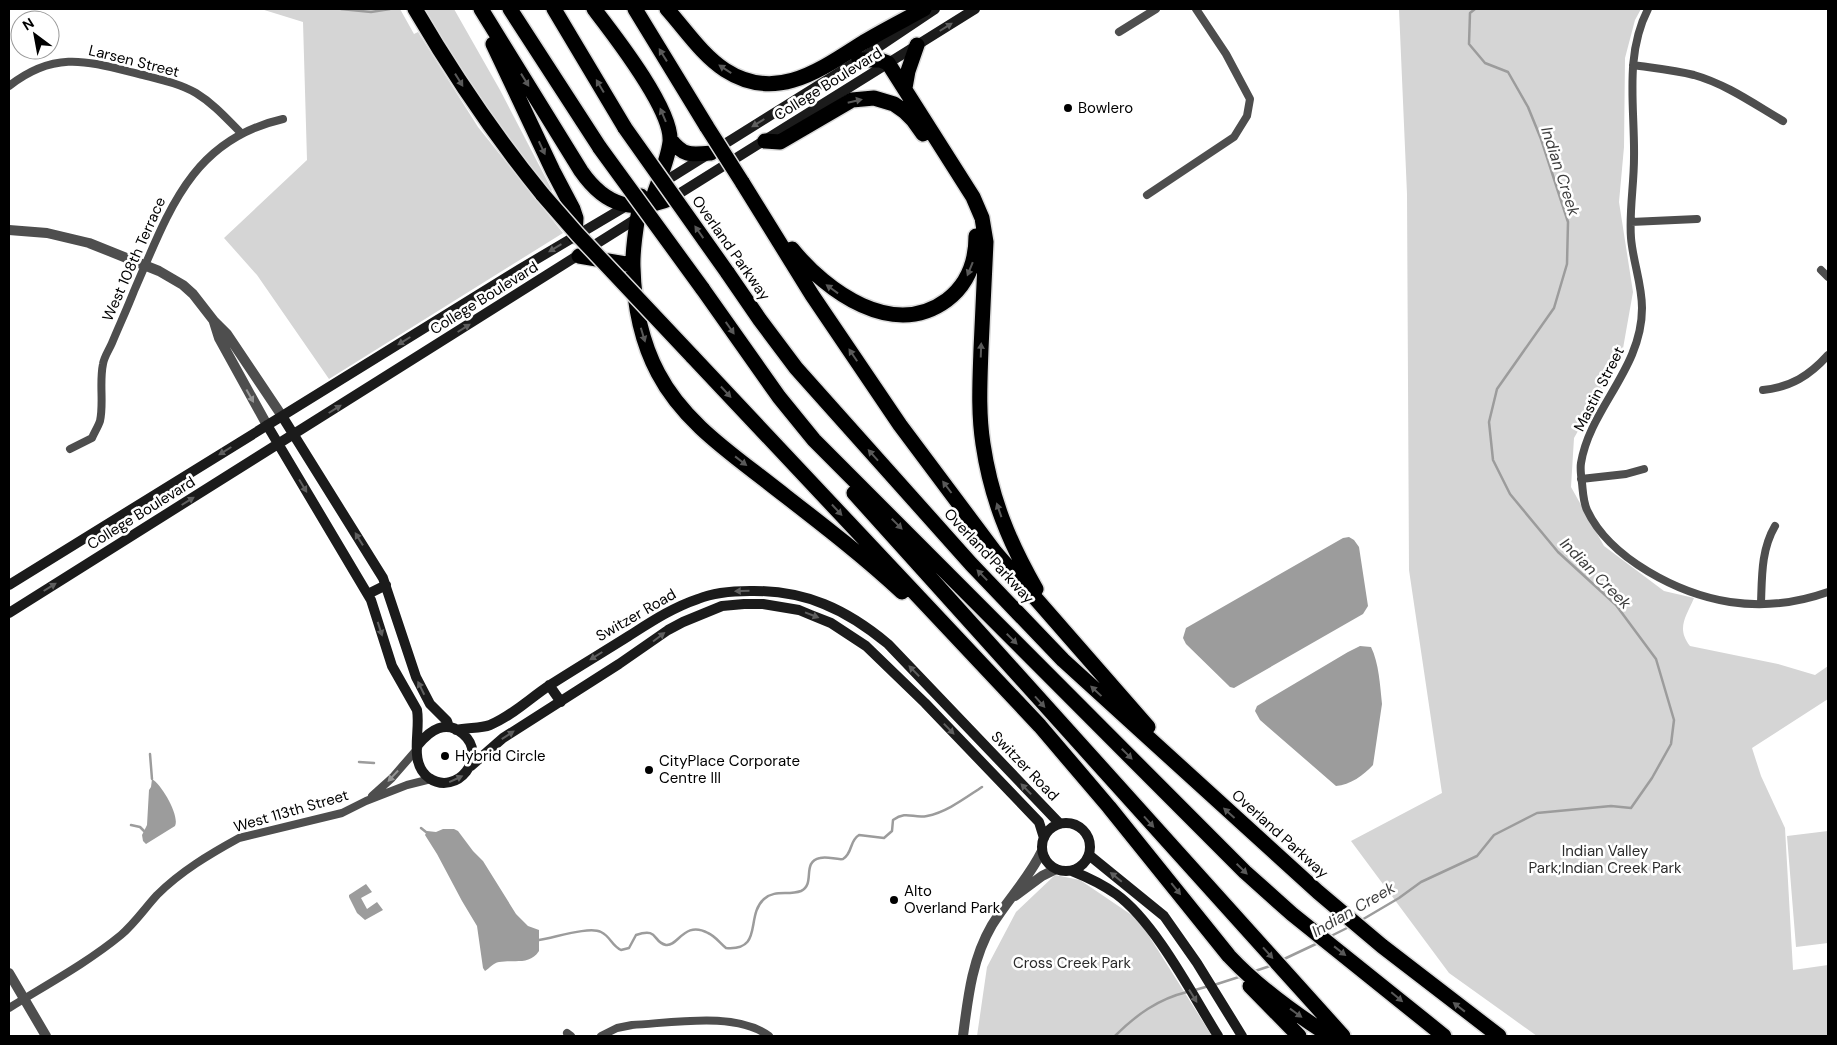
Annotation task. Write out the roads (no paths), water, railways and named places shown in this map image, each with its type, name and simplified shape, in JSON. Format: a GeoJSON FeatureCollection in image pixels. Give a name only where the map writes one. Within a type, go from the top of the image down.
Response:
{"type":"FeatureCollection","features":[{"type":"Feature","properties":{"kind":"highway"},"geometry":{"type":"LineString","coordinates":[[415,9],[482,116],[514,160],[578,235],[976,657],[1076,767],[1241,969],[1249,985],[1286,1006],[1330,1036]]}},
{"type":"Feature","properties":{"kind":"highway"},"geometry":{"type":"LineString","coordinates":[[476,9],[573,209],[576,218],[575,236]]}},
{"type":"Feature","properties":{"kind":"highway"},"geometry":{"type":"LineString","coordinates":[[481,9],[588,180],[602,194],[641,207],[674,197]]}},
{"type":"Feature","properties":{"kind":"highway"},"geometry":{"type":"LineString","coordinates":[[510,9],[600,148],[779,397],[865,507],[1343,1036]]}},
{"type":"Feature","properties":{"kind":"highway","name":"Overland Parkway"},"geometry":{"type":"LineString","coordinates":[[554,9],[625,128],[796,368],[971,564],[1063,660],[1196,783],[1318,892],[1382,946],[1498,1036]]}},
{"type":"Feature","properties":{"kind":"highway"},"geometry":{"type":"LineString","coordinates":[[594,9],[642,75],[655,97],[666,123],[670,139],[666,164],[657,186],[641,207],[632,264],[638,316],[650,356],[666,385],[686,413],[719,445],[851,547],[918,607],[937,616]]}},
{"type":"Feature","properties":{"kind":"highway"},"geometry":{"type":"LineString","coordinates":[[635,9],[812,295],[900,425],[995,552],[1196,783]]}},
{"type":"Feature","properties":{"kind":"highway"},"geometry":{"type":"LineString","coordinates":[[667,9],[724,70],[747,80],[771,83],[792,82],[808,76],[924,9]]}},
{"type":"Feature","properties":{"kind":"highway"},"geometry":{"type":"LineString","coordinates":[[905,88],[908,71],[917,45]]}},
{"type":"Feature","properties":{"kind":"highway"},"geometry":{"type":"LineString","coordinates":[[859,60],[880,60],[888,64],[973,197],[982,218],[986,242],[980,398],[984,450],[992,488],[1006,531],[1017,556],[1055,620]]}},
{"type":"Feature","properties":{"kind":"highway"},"geometry":{"type":"LineString","coordinates":[[758,208],[796,255],[822,281],[853,302],[888,313],[917,313],[944,302],[966,280],[974,259],[976,236],[971,214],[965,202],[913,120],[894,104],[874,98],[852,100],[780,142],[765,140]]}},
{"type":"Feature","properties":{"kind":"highway"},"geometry":{"type":"LineString","coordinates":[[670,139],[685,154],[710,152]]}},
{"type":"Feature","properties":{"kind":"highway"},"geometry":{"type":"LineString","coordinates":[[579,256],[632,264]]}},
{"type":"Feature","properties":{"kind":"highway"},"geometry":{"type":"LineString","coordinates":[[814,440],[1244,872],[1292,914],[1360,966],[1444,1036]]}},
{"type":"Feature","properties":{"kind":"highway"},"geometry":{"type":"LineString","coordinates":[[1261,991],[1299,1036]]}},
{"type":"Feature","properties":{"kind":"main road","name":"College Boulevard"},"geometry":{"type":"LineString","coordinates":[[657,186],[859,60],[936,9]]}},
{"type":"Feature","properties":{"kind":"main road","name":"College Boulevard"},"geometry":{"type":"LineString","coordinates":[[674,197],[975,9]]}},
{"type":"Feature","properties":{"kind":"main road","name":"College Boulevard"},"geometry":{"type":"LineString","coordinates":[[9,584],[575,236],[641,207]]}},
{"type":"Feature","properties":{"kind":"main road","name":"College Boulevard"},"geometry":{"type":"LineString","coordinates":[[9,613],[579,256],[641,207]]}},
{"type":"Feature","properties":{"kind":"main road"},"geometry":{"type":"LineString","coordinates":[[267,425],[368,594],[392,666],[416,710],[418,717],[417,757],[419,766],[424,774],[439,782],[449,783],[458,780],[471,766],[472,748],[468,739],[453,728],[430,704],[416,678],[386,585],[282,416]]}},
{"type":"Feature","properties":{"kind":"main road"},"geometry":{"type":"LineString","coordinates":[[368,594],[386,585]]}},
{"type":"Feature","properties":{"kind":"main road"},"geometry":{"type":"LineString","coordinates":[[763,604],[764,590]]}},
{"type":"Feature","properties":{"kind":"main road","name":"Switzer Road"},"geometry":{"type":"LineString","coordinates":[[453,728],[487,726],[498,721],[549,685],[676,608],[698,598],[721,592],[764,590],[806,596],[846,614],[888,644],[1060,824]]}},
{"type":"Feature","properties":{"kind":"main road","name":"Switzer Road"},"geometry":{"type":"LineString","coordinates":[[471,766],[503,738],[620,664],[668,630],[696,615],[722,606],[763,604],[799,610],[831,622],[866,646],[1039,822],[1044,838]]}},
{"type":"Feature","properties":{"kind":"main road"},"geometry":{"type":"LineString","coordinates":[[549,685],[561,702]]}},
{"type":"Feature","properties":{"kind":"main road"},"geometry":{"type":"LineString","coordinates":[[925,704],[936,694]]}},
{"type":"Feature","properties":{"kind":"main road"},"geometry":{"type":"LineString","coordinates":[[418,746],[427,734],[435,729],[453,728]]}},
{"type":"Feature","properties":{"kind":"main road","name":"Switzer Road"},"geometry":{"type":"LineString","coordinates":[[1044,838],[1047,832],[1060,824],[1067,823],[1081,828],[1089,840],[1088,855]]}},
{"type":"Feature","properties":{"kind":"main road"},"geometry":{"type":"LineString","coordinates":[[1044,838],[1042,850],[1044,858],[1049,865],[1064,871],[1072,870],[1085,862],[1088,855],[1164,916],[1197,963],[1242,1036]]}},
{"type":"Feature","properties":{"kind":"main road"},"geometry":{"type":"LineString","coordinates":[[1072,870],[1091,878],[1116,894],[1139,915],[1218,1036]]}},
{"type":"Feature","properties":{"kind":"street"},"geometry":{"type":"LineString","coordinates":[[1118,32],[1156,9]]}},
{"type":"Feature","properties":{"kind":"street"},"geometry":{"type":"LineString","coordinates":[[1146,195],[1234,138],[1247,116],[1250,99],[1226,54],[1196,9]]}},
{"type":"Feature","properties":{"kind":"street","name":"Mastin Street"},"geometry":{"type":"LineString","coordinates":[[1648,9],[1637,36],[1633,65],[1634,160],[1630,201],[1632,240],[1642,298],[1640,329],[1633,355],[1586,443],[1581,464],[1583,500],[1593,521],[1603,534],[1632,560],[1666,581],[1689,591],[1731,602],[1760,604],[1795,602],[1828,592]]}},
{"type":"Feature","properties":{"kind":"street","name":"Larsen Street"},"geometry":{"type":"LineString","coordinates":[[9,86],[32,71],[50,64],[76,61],[90,62],[178,85],[195,92],[216,108],[242,134]]}},
{"type":"Feature","properties":{"kind":"street"},"geometry":{"type":"LineString","coordinates":[[1633,65],[1693,75],[1712,82],[1739,95],[1782,121]]}},
{"type":"Feature","properties":{"kind":"street","name":"West 108th Terrace"},"geometry":{"type":"LineString","coordinates":[[70,449],[92,438],[100,421],[103,364],[168,212],[179,194],[191,176],[225,144],[263,124],[283,119]]}},
{"type":"Feature","properties":{"kind":"street"},"geometry":{"type":"LineString","coordinates":[[1631,222],[1697,220]]}},
{"type":"Feature","properties":{"kind":"street"},"geometry":{"type":"LineString","coordinates":[[9,230],[46,233],[74,239],[146,265],[168,275],[183,285],[226,334],[282,416]]}},
{"type":"Feature","properties":{"kind":"street"},"geometry":{"type":"LineString","coordinates":[[1821,270],[1828,277]]}},
{"type":"Feature","properties":{"kind":"street"},"geometry":{"type":"LineString","coordinates":[[214,321],[219,338],[267,425]]}},
{"type":"Feature","properties":{"kind":"street"},"geometry":{"type":"LineString","coordinates":[[1763,390],[1787,386],[1800,380],[1810,374],[1828,355]]}},
{"type":"Feature","properties":{"kind":"street"},"geometry":{"type":"LineString","coordinates":[[240,377],[252,370]]}},
{"type":"Feature","properties":{"kind":"street"},"geometry":{"type":"LineString","coordinates":[[1581,479],[1626,474],[1644,469]]}},
{"type":"Feature","properties":{"kind":"street"},"geometry":{"type":"LineString","coordinates":[[1760,604],[1764,555],[1775,526]]}},
{"type":"Feature","properties":{"kind":"street","name":"West 113th Street"},"geometry":{"type":"LineString","coordinates":[[366,801],[392,778],[418,746]]}},
{"type":"Feature","properties":{"kind":"street","name":"West 113th Street"},"geometry":{"type":"LineString","coordinates":[[9,1008],[114,940],[131,926],[158,895],[176,878],[239,838],[342,813],[412,782],[431,779]]}},
{"type":"Feature","properties":{"kind":"street"},"geometry":{"type":"LineString","coordinates":[[963,1036],[968,991],[976,960],[986,936],[1008,901],[1034,868],[1042,850]]}},
{"type":"Feature","properties":{"kind":"street"},"geometry":{"type":"LineString","coordinates":[[1008,901],[1042,876],[1056,869]]}},
{"type":"Feature","properties":{"kind":"street"},"geometry":{"type":"LineString","coordinates":[[9,973],[46,1036]]}},
{"type":"Feature","properties":{"kind":"street"},"geometry":{"type":"LineString","coordinates":[[600,1036],[617,1028],[632,1024],[729,1021],[754,1027],[769,1036]]}},
{"type":"Feature","properties":{"kind":"waterway"},"geometry":{"type":"LineString","coordinates":[[341,9],[371,12],[390,9]]}},
{"type":"Feature","properties":{"kind":"waterway","name":"Indian Creek"},"geometry":{"type":"LineString","coordinates":[[1360,921],[1399,898],[1421,882],[1477,856],[1494,835],[1537,813],[1611,806],[1631,808],[1652,778],[1671,744],[1674,720],[1656,659],[1616,605],[1558,552],[1510,494],[1493,460],[1489,422],[1497,389],[1554,308],[1567,264],[1568,222],[1541,139],[1528,107],[1508,72],[1485,63],[1469,44],[1470,13],[1475,9]]}},
{"type":"Feature","properties":{"kind":"waterway"},"geometry":{"type":"LineString","coordinates":[[150,754],[152,779]]}},
{"type":"Feature","properties":{"kind":"waterway"},"geometry":{"type":"LineString","coordinates":[[359,762],[374,763]]}},
{"type":"Feature","properties":{"kind":"waterway"},"geometry":{"type":"LineString","coordinates":[[539,940],[588,930],[601,932],[621,950],[629,948],[636,935],[643,933],[652,934],[662,943],[670,945],[687,932],[700,930],[713,936],[726,948],[738,947],[745,944],[750,938],[755,914],[758,906],[764,899],[773,894],[796,892],[805,888],[808,883],[811,864],[814,860],[820,858],[843,859],[859,835],[884,838],[892,831],[893,820],[898,817],[906,815],[922,817],[934,814],[956,804],[982,787]]}},
{"type":"Feature","properties":{"kind":"waterway"},"geometry":{"type":"LineString","coordinates":[[131,825],[140,827],[144,831]]}},
{"type":"Feature","properties":{"kind":"waterway"},"geometry":{"type":"LineString","coordinates":[[421,828],[426,832]]}},
{"type":"Feature","properties":{"kind":"waterway","name":"Indian Creek"},"geometry":{"type":"LineString","coordinates":[[1329,937],[1349,927]]}},
{"type":"Feature","properties":{"kind":"waterway","name":"Indian Creek"},"geometry":{"type":"LineString","coordinates":[[1282,960],[1318,943]]}},
{"type":"Feature","properties":{"kind":"waterway","name":"Indian Creek"},"geometry":{"type":"LineString","coordinates":[[1252,972],[1273,965]]}},
{"type":"Feature","properties":{"kind":"waterway","name":"Indian Creek"},"geometry":{"type":"LineString","coordinates":[[1214,985],[1242,976]]}},
{"type":"Feature","properties":{"kind":"waterway","name":"Indian Creek"},"geometry":{"type":"LineString","coordinates":[[1195,990],[1209,986]]}},
{"type":"Feature","properties":{"kind":"waterway","name":"Indian Creek"},"geometry":{"type":"LineString","coordinates":[[1115,1036],[1131,1021],[1157,1003],[1187,992]]}},
{"type":"Feature","properties":{"kind":"place","name":"Bowlero"},"geometry":{"type":"Point","coordinates":[1068,108]}},
{"type":"Feature","properties":{"kind":"place","name":"Hybrid Circle"},"geometry":{"type":"Point","coordinates":[445,756]}},
{"type":"Feature","properties":{"kind":"place","name":"CityPlace Corporate Centre III"},"geometry":{"type":"Point","coordinates":[649,770]}},
{"type":"Feature","properties":{"kind":"place","name":"Alto Overland Park"},"geometry":{"type":"Point","coordinates":[894,900]}},
{"type":"Feature","properties":{"kind":"park label","name":"Indian Valley Park;Indian Creek Park"},"geometry":{"type":"Point","coordinates":[1605,860]}},
{"type":"Feature","properties":{"kind":"park label","name":"Cross Creek Park"},"geometry":{"type":"Point","coordinates":[1072,963]}}]}
